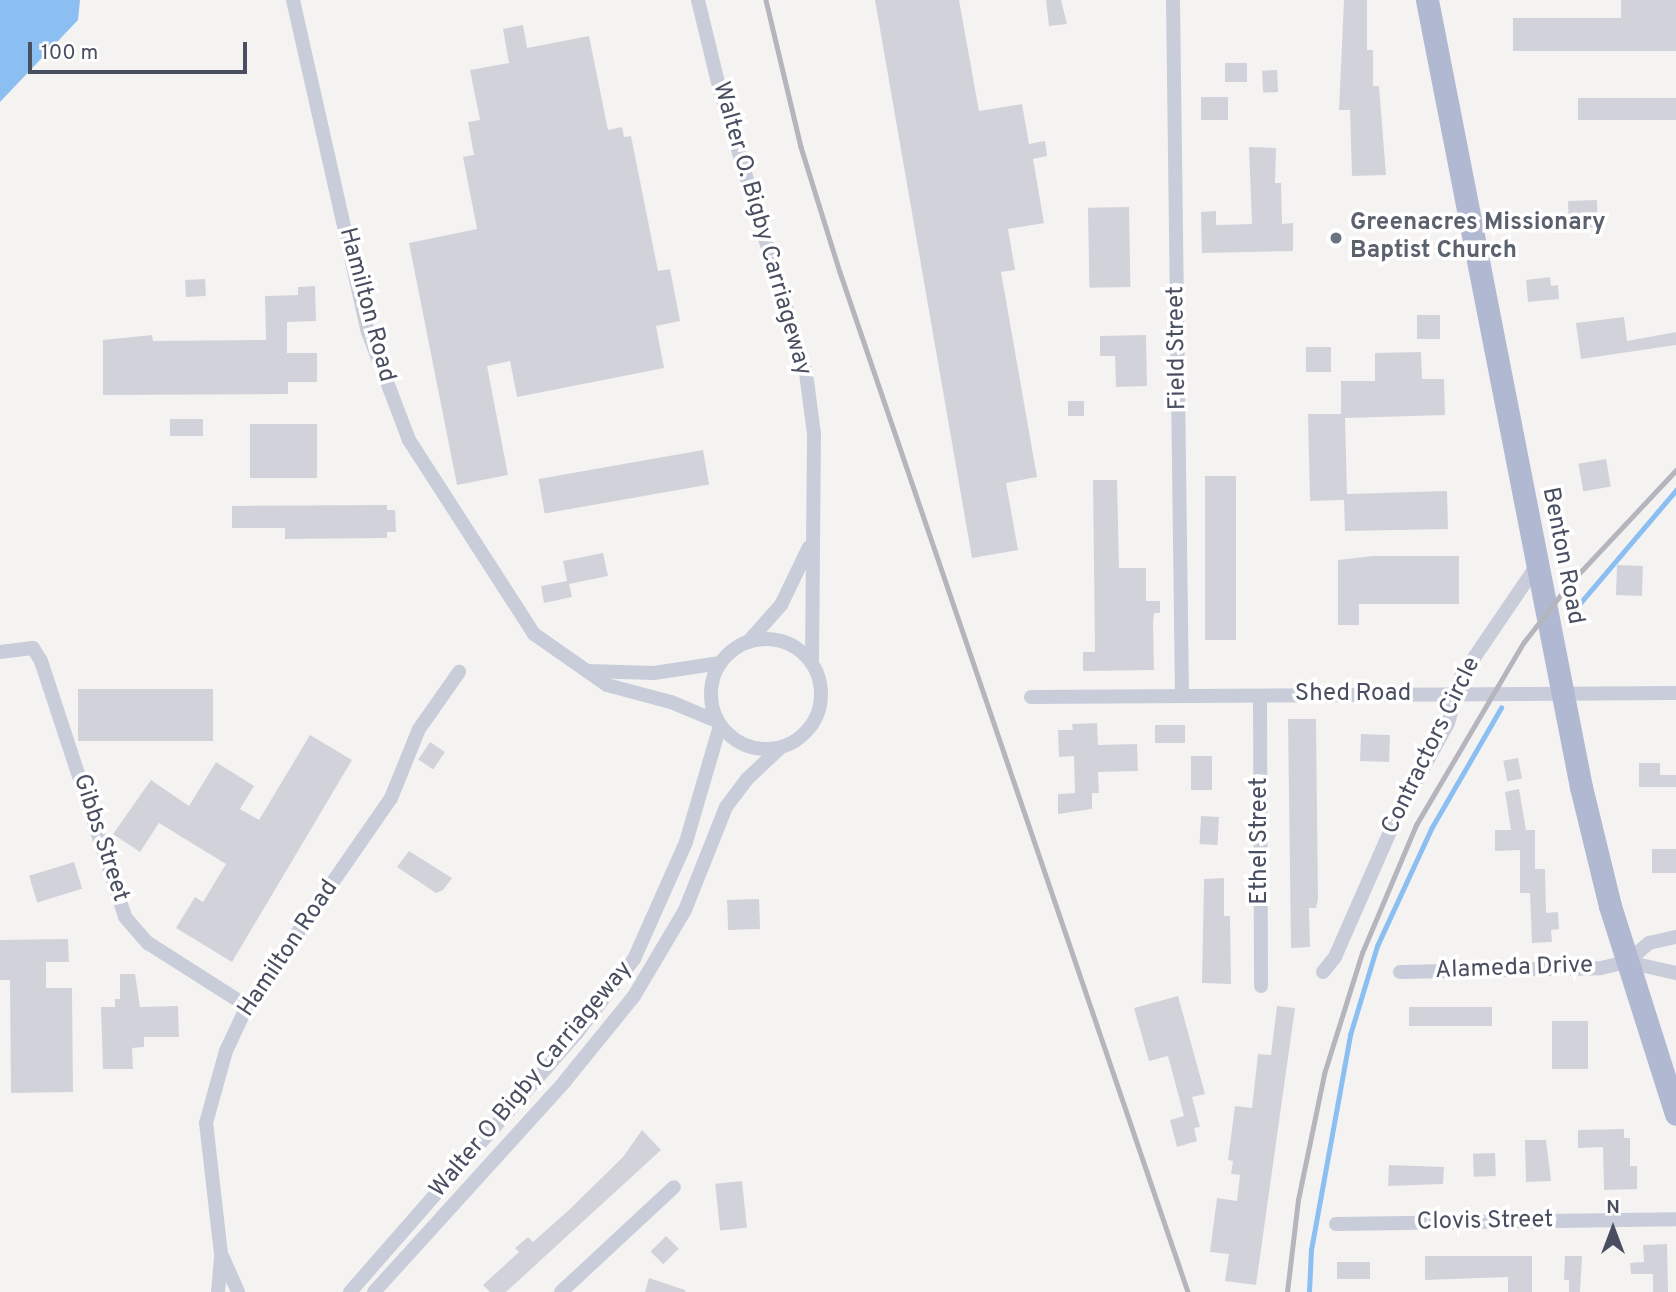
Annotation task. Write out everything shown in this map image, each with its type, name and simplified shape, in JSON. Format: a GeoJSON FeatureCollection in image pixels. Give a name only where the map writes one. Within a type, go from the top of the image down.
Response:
{"type":"FeatureCollection","features":[{"type":"Feature","properties":{"kind":"main road","name":"Benton Road"},"geometry":{"type":"LineString","coordinates":[[1427,0],[1588,818],[1627,961],[1676,1114]]}},
{"type":"Feature","properties":{"kind":"street","name":"Hamilton Road"},"geometry":{"type":"LineString","coordinates":[[293,0],[368,332],[409,440],[534,634],[607,685],[671,702],[717,723]]}},
{"type":"Feature","properties":{"kind":"street","name":"Walter O. Bigby Carriageway"},"geometry":{"type":"LineString","coordinates":[[698,0],[720,91],[806,373],[814,434],[812,663]]}},
{"type":"Feature","properties":{"kind":"street","name":"Field Street"},"geometry":{"type":"LineString","coordinates":[[1173,0],[1182,696]]}},
{"type":"Feature","properties":{"kind":"street","name":"Walter O. Bigby Carriageway"},"geometry":{"type":"LineString","coordinates":[[748,642],[781,606],[811,543]]}},
{"type":"Feature","properties":{"kind":"street","name":"Contractors Circle"},"geometry":{"type":"LineString","coordinates":[[1323,972],[1335,957],[1397,816],[1448,723],[1454,695],[1467,667],[1537,565]]}},
{"type":"Feature","properties":{"kind":"street"},"geometry":{"type":"LineString","coordinates":[[588,671],[654,673],[720,663],[748,642],[784,642],[812,663]]}},
{"type":"Feature","properties":{"kind":"street","name":"Gibbs Street"},"geometry":{"type":"LineString","coordinates":[[0,652],[33,648],[41,662],[125,916],[148,943],[247,1006]]}},
{"type":"Feature","properties":{"kind":"street","name":"Walter O Bigby Carriageway"},"geometry":{"type":"LineString","coordinates":[[350,1292],[567,1044],[634,959],[686,842],[717,723],[710,695],[720,663]]}},
{"type":"Feature","properties":{"kind":"street","name":"Walter O Bigby Carriageway"},"geometry":{"type":"LineString","coordinates":[[374,1292],[565,1081],[634,996],[685,910],[726,807],[747,779],[779,749],[802,736],[818,715],[822,698],[812,663]]}},
{"type":"Feature","properties":{"kind":"street","name":"Hamilton Road"},"geometry":{"type":"LineString","coordinates":[[218,1292],[221,1254],[206,1123],[226,1051],[247,1006],[390,799],[419,729],[459,672]]}},
{"type":"Feature","properties":{"kind":"street","name":"Shed Road"},"geometry":{"type":"LineString","coordinates":[[1031,697],[1676,693]]}},
{"type":"Feature","properties":{"kind":"street","name":"Ethel Street"},"geometry":{"type":"LineString","coordinates":[[1260,696],[1261,986]]}},
{"type":"Feature","properties":{"kind":"street"},"geometry":{"type":"LineString","coordinates":[[717,723],[746,746],[779,749]]}},
{"type":"Feature","properties":{"kind":"street","name":"Alameda Drive"},"geometry":{"type":"LineString","coordinates":[[1627,961],[1649,943],[1676,937]]}},
{"type":"Feature","properties":{"kind":"street","name":"Alameda Drive"},"geometry":{"type":"LineString","coordinates":[[1401,972],[1586,970],[1627,961],[1676,973]]}},
{"type":"Feature","properties":{"kind":"street"},"geometry":{"type":"LineString","coordinates":[[561,1292],[674,1187]]}},
{"type":"Feature","properties":{"kind":"street","name":"Clovis Street"},"geometry":{"type":"LineString","coordinates":[[1336,1224],[1676,1219]]}},
{"type":"Feature","properties":{"kind":"street","name":"Hamilton Road"},"geometry":{"type":"LineString","coordinates":[[221,1254],[238,1292]]}},
{"type":"Feature","properties":{"kind":"water"},"geometry":{"type":"Polygon","coordinates":[[[0,0],[80,0],[78,20],[0,102],[0,0]]]}},
{"type":"Feature","properties":{"kind":"building"},"geometry":{"type":"Polygon","coordinates":[[[875,0],[959,0],[979,111],[1022,104],[1029,144],[1045,141],[1047,156],[1033,159],[1044,223],[1008,229],[1015,270],[1001,272],[1037,477],[1006,483],[1018,550],[972,558],[875,0]]]}},
{"type":"Feature","properties":{"kind":"building"},"geometry":{"type":"Polygon","coordinates":[[[1046,0],[1061,0],[1067,24],[1049,26],[1046,0]]]}},
{"type":"Feature","properties":{"kind":"building"},"geometry":{"type":"Polygon","coordinates":[[[1344,0],[1367,0],[1367,50],[1373,50],[1373,86],[1379,86],[1386,175],[1352,176],[1350,110],[1339,110],[1344,0]]]}},
{"type":"Feature","properties":{"kind":"building"},"geometry":{"type":"Polygon","coordinates":[[[1621,0],[1676,0],[1676,51],[1513,51],[1513,18],[1621,18],[1621,0]]]}},
{"type":"Feature","properties":{"kind":"building"},"geometry":{"type":"Polygon","coordinates":[[[523,25],[527,48],[589,36],[608,130],[622,127],[624,137],[631,136],[658,271],[670,269],[680,321],[656,326],[664,368],[517,397],[510,361],[487,366],[508,475],[457,485],[409,243],[477,229],[463,157],[474,155],[468,122],[480,120],[470,70],[509,63],[503,29],[523,25]]]}},
{"type":"Feature","properties":{"kind":"building"},"geometry":{"type":"Polygon","coordinates":[[[1225,63],[1247,63],[1247,82],[1225,82],[1225,63]]]}},
{"type":"Feature","properties":{"kind":"building"},"geometry":{"type":"Polygon","coordinates":[[[1277,70],[1278,92],[1263,93],[1262,71],[1277,70]]]}},
{"type":"Feature","properties":{"kind":"building"},"geometry":{"type":"Polygon","coordinates":[[[1201,97],[1228,97],[1228,120],[1201,120],[1201,97]]]}},
{"type":"Feature","properties":{"kind":"building"},"geometry":{"type":"Polygon","coordinates":[[[1578,98],[1676,98],[1676,120],[1578,120],[1578,98]]]}},
{"type":"Feature","properties":{"kind":"building"},"geometry":{"type":"Polygon","coordinates":[[[1249,147],[1276,148],[1275,183],[1281,183],[1282,224],[1293,223],[1293,251],[1202,253],[1201,212],[1216,211],[1216,225],[1252,224],[1249,147]]]}},
{"type":"Feature","properties":{"kind":"building"},"geometry":{"type":"Polygon","coordinates":[[[1597,200],[1598,227],[1569,228],[1568,201],[1597,200]]]}},
{"type":"Feature","properties":{"kind":"building"},"geometry":{"type":"Polygon","coordinates":[[[1129,207],[1130,287],[1089,288],[1088,208],[1129,207]]]}},
{"type":"Feature","properties":{"kind":"building"},"geometry":{"type":"Polygon","coordinates":[[[1550,277],[1551,286],[1558,285],[1559,299],[1528,302],[1526,280],[1550,277]]]}},
{"type":"Feature","properties":{"kind":"building"},"geometry":{"type":"Polygon","coordinates":[[[205,279],[206,296],[186,297],[185,280],[205,279]]]}},
{"type":"Feature","properties":{"kind":"building"},"geometry":{"type":"Polygon","coordinates":[[[315,286],[316,321],[287,322],[287,353],[317,353],[317,382],[288,382],[288,394],[103,395],[103,340],[152,335],[153,341],[266,340],[265,296],[298,295],[298,287],[315,286]]]}},
{"type":"Feature","properties":{"kind":"building"},"geometry":{"type":"Polygon","coordinates":[[[1417,315],[1440,315],[1440,339],[1417,339],[1417,315]]]}},
{"type":"Feature","properties":{"kind":"building"},"geometry":{"type":"Polygon","coordinates":[[[1624,317],[1627,341],[1676,332],[1676,345],[1581,359],[1576,323],[1624,317]]]}},
{"type":"Feature","properties":{"kind":"building"},"geometry":{"type":"Polygon","coordinates":[[[1146,335],[1147,386],[1116,387],[1115,356],[1100,356],[1100,336],[1146,335]]]}},
{"type":"Feature","properties":{"kind":"building"},"geometry":{"type":"Polygon","coordinates":[[[1306,347],[1331,347],[1331,372],[1306,372],[1306,347]]]}},
{"type":"Feature","properties":{"kind":"building"},"geometry":{"type":"Polygon","coordinates":[[[1421,352],[1422,379],[1444,379],[1445,415],[1345,418],[1347,494],[1447,491],[1448,529],[1345,531],[1344,500],[1310,501],[1308,414],[1341,414],[1341,381],[1375,381],[1375,353],[1421,352]]]}},
{"type":"Feature","properties":{"kind":"building"},"geometry":{"type":"Polygon","coordinates":[[[1068,401],[1084,401],[1084,416],[1068,416],[1068,401]]]}},
{"type":"Feature","properties":{"kind":"building"},"geometry":{"type":"Polygon","coordinates":[[[170,419],[203,419],[203,436],[170,436],[170,419]]]}},
{"type":"Feature","properties":{"kind":"building"},"geometry":{"type":"Polygon","coordinates":[[[250,424],[317,424],[317,478],[250,478],[250,424]]]}},
{"type":"Feature","properties":{"kind":"building"},"geometry":{"type":"Polygon","coordinates":[[[703,450],[709,484],[545,513],[539,479],[703,450]]]}},
{"type":"Feature","properties":{"kind":"building"},"geometry":{"type":"Polygon","coordinates":[[[1606,459],[1611,487],[1583,491],[1578,464],[1606,459]]]}},
{"type":"Feature","properties":{"kind":"building"},"geometry":{"type":"Polygon","coordinates":[[[1205,476],[1236,476],[1236,640],[1205,640],[1205,476]]]}},
{"type":"Feature","properties":{"kind":"building"},"geometry":{"type":"Polygon","coordinates":[[[1093,480],[1117,480],[1119,568],[1146,568],[1146,601],[1160,601],[1160,613],[1154,613],[1153,623],[1154,670],[1083,671],[1083,652],[1095,652],[1093,480]]]}},
{"type":"Feature","properties":{"kind":"building"},"geometry":{"type":"Polygon","coordinates":[[[387,505],[387,510],[395,510],[396,532],[387,532],[387,538],[285,539],[285,528],[232,528],[232,506],[387,505]]]}},
{"type":"Feature","properties":{"kind":"building"},"geometry":{"type":"Polygon","coordinates":[[[603,553],[608,576],[569,584],[572,597],[544,603],[541,586],[567,581],[563,561],[603,553]]]}},
{"type":"Feature","properties":{"kind":"building"},"geometry":{"type":"Polygon","coordinates":[[[1372,556],[1459,556],[1459,604],[1359,604],[1359,625],[1338,625],[1338,560],[1372,556]]]}},
{"type":"Feature","properties":{"kind":"building"},"geometry":{"type":"Polygon","coordinates":[[[1617,565],[1643,566],[1642,596],[1616,595],[1617,565]]]}},
{"type":"Feature","properties":{"kind":"building"},"geometry":{"type":"Polygon","coordinates":[[[78,689],[213,689],[213,741],[78,741],[78,689]]]}},
{"type":"Feature","properties":{"kind":"building"},"geometry":{"type":"Polygon","coordinates":[[[1288,719],[1316,719],[1318,899],[1316,908],[1309,908],[1310,947],[1291,948],[1288,719]]]}},
{"type":"Feature","properties":{"kind":"building"},"geometry":{"type":"Polygon","coordinates":[[[1097,723],[1098,745],[1137,744],[1138,771],[1098,772],[1099,793],[1092,793],[1092,809],[1058,814],[1058,794],[1075,793],[1074,756],[1059,757],[1058,730],[1073,730],[1072,724],[1097,723]]]}},
{"type":"Feature","properties":{"kind":"building"},"geometry":{"type":"Polygon","coordinates":[[[1155,725],[1185,725],[1185,743],[1155,743],[1155,725]]]}},
{"type":"Feature","properties":{"kind":"building"},"geometry":{"type":"Polygon","coordinates":[[[1361,734],[1390,735],[1389,762],[1360,761],[1361,734]]]}},
{"type":"Feature","properties":{"kind":"building"},"geometry":{"type":"Polygon","coordinates":[[[310,735],[352,760],[232,962],[176,928],[195,897],[203,902],[226,864],[159,823],[140,852],[113,834],[151,780],[189,806],[216,762],[254,786],[240,809],[259,820],[310,735]]]}},
{"type":"Feature","properties":{"kind":"building"},"geometry":{"type":"Polygon","coordinates":[[[430,742],[445,752],[433,769],[418,759],[430,742]]]}},
{"type":"Feature","properties":{"kind":"building"},"geometry":{"type":"Polygon","coordinates":[[[1191,756],[1212,756],[1212,790],[1191,790],[1191,756]]]}},
{"type":"Feature","properties":{"kind":"building"},"geometry":{"type":"Polygon","coordinates":[[[1518,758],[1522,779],[1507,781],[1503,761],[1518,758]]]}},
{"type":"Feature","properties":{"kind":"building"},"geometry":{"type":"Polygon","coordinates":[[[1639,763],[1660,763],[1660,775],[1676,775],[1676,787],[1639,787],[1639,763]]]}},
{"type":"Feature","properties":{"kind":"building"},"geometry":{"type":"Polygon","coordinates":[[[1519,789],[1526,830],[1535,830],[1535,869],[1545,869],[1546,913],[1558,912],[1559,929],[1551,930],[1552,942],[1532,943],[1530,893],[1520,893],[1520,850],[1495,851],[1495,830],[1511,830],[1505,792],[1519,789]]]}},
{"type":"Feature","properties":{"kind":"building"},"geometry":{"type":"Polygon","coordinates":[[[1201,816],[1219,817],[1218,845],[1200,844],[1201,816]]]}},
{"type":"Feature","properties":{"kind":"building"},"geometry":{"type":"Polygon","coordinates":[[[1652,849],[1676,849],[1676,873],[1652,873],[1652,849]]]}},
{"type":"Feature","properties":{"kind":"building"},"geometry":{"type":"Polygon","coordinates":[[[409,851],[452,878],[443,890],[436,893],[397,867],[409,851]]]}},
{"type":"Feature","properties":{"kind":"building"},"geometry":{"type":"Polygon","coordinates":[[[74,862],[82,889],[37,903],[29,876],[74,862]]]}},
{"type":"Feature","properties":{"kind":"building"},"geometry":{"type":"Polygon","coordinates":[[[1224,878],[1224,916],[1230,916],[1231,984],[1202,983],[1204,879],[1224,878]]]}},
{"type":"Feature","properties":{"kind":"building"},"geometry":{"type":"Polygon","coordinates":[[[759,899],[760,929],[728,930],[727,900],[759,899]]]}},
{"type":"Feature","properties":{"kind":"building"},"geometry":{"type":"Polygon","coordinates":[[[68,939],[69,962],[46,962],[46,988],[72,988],[73,1092],[11,1093],[10,980],[0,980],[0,940],[68,939]]]}},
{"type":"Feature","properties":{"kind":"building"},"geometry":{"type":"Polygon","coordinates":[[[120,974],[135,974],[140,1007],[178,1006],[179,1037],[144,1037],[144,1047],[132,1048],[133,1069],[103,1069],[101,1007],[115,1007],[115,999],[120,999],[120,974]]]}},
{"type":"Feature","properties":{"kind":"building"},"geometry":{"type":"Polygon","coordinates":[[[1178,996],[1205,1094],[1192,1097],[1200,1127],[1194,1128],[1197,1141],[1177,1147],[1170,1120],[1184,1116],[1168,1056],[1149,1061],[1134,1008],[1178,996]]]}},
{"type":"Feature","properties":{"kind":"building"},"geometry":{"type":"Polygon","coordinates":[[[1277,1006],[1295,1008],[1256,1285],[1225,1281],[1229,1254],[1210,1252],[1217,1198],[1237,1201],[1240,1175],[1231,1174],[1233,1161],[1228,1160],[1235,1106],[1252,1108],[1258,1054],[1271,1055],[1277,1006]]]}},
{"type":"Feature","properties":{"kind":"building"},"geometry":{"type":"Polygon","coordinates":[[[1409,1007],[1492,1007],[1492,1026],[1409,1026],[1409,1007]]]}},
{"type":"Feature","properties":{"kind":"building"},"geometry":{"type":"Polygon","coordinates":[[[1552,1021],[1588,1021],[1588,1069],[1552,1069],[1552,1021]]]}},
{"type":"Feature","properties":{"kind":"building"},"geometry":{"type":"Polygon","coordinates":[[[1624,1129],[1624,1138],[1630,1138],[1630,1166],[1637,1166],[1637,1189],[1604,1190],[1603,1147],[1578,1148],[1578,1130],[1624,1129]]]}},
{"type":"Feature","properties":{"kind":"building"},"geometry":{"type":"Polygon","coordinates":[[[642,1130],[661,1150],[506,1292],[490,1292],[483,1285],[519,1252],[515,1248],[528,1237],[533,1242],[570,1209],[623,1157],[642,1130]]]}},
{"type":"Feature","properties":{"kind":"building"},"geometry":{"type":"Polygon","coordinates":[[[1525,1140],[1546,1140],[1551,1181],[1526,1182],[1525,1140]]]}},
{"type":"Feature","properties":{"kind":"building"},"geometry":{"type":"Polygon","coordinates":[[[1495,1153],[1496,1176],[1474,1177],[1473,1154],[1495,1153]]]}},
{"type":"Feature","properties":{"kind":"building"},"geometry":{"type":"Polygon","coordinates":[[[1389,1165],[1444,1167],[1443,1184],[1388,1186],[1389,1165]]]}},
{"type":"Feature","properties":{"kind":"building"},"geometry":{"type":"Polygon","coordinates":[[[742,1181],[747,1228],[720,1231],[715,1184],[742,1181]]]}},
{"type":"Feature","properties":{"kind":"building"},"geometry":{"type":"Polygon","coordinates":[[[666,1236],[679,1249],[663,1264],[650,1252],[666,1236]]]}},
{"type":"Feature","properties":{"kind":"building"},"geometry":{"type":"Polygon","coordinates":[[[1667,1244],[1668,1292],[1653,1292],[1653,1274],[1631,1274],[1630,1263],[1644,1262],[1643,1245],[1667,1244]]]}},
{"type":"Feature","properties":{"kind":"building"},"geometry":{"type":"Polygon","coordinates":[[[1425,1256],[1532,1256],[1532,1292],[1508,1292],[1508,1277],[1425,1280],[1425,1256]]]}},
{"type":"Feature","properties":{"kind":"building"},"geometry":{"type":"Polygon","coordinates":[[[1565,1256],[1582,1256],[1580,1292],[1569,1292],[1569,1280],[1564,1280],[1565,1256]]]}},
{"type":"Feature","properties":{"kind":"building"},"geometry":{"type":"Polygon","coordinates":[[[1337,1262],[1370,1262],[1370,1279],[1337,1279],[1337,1262]]]}},
{"type":"Feature","properties":{"kind":"building"},"geometry":{"type":"Polygon","coordinates":[[[649,1278],[685,1290],[685,1292],[645,1292],[649,1278]]]}},
{"type":"Feature","properties":{"kind":"waterway"},"geometry":{"type":"LineString","coordinates":[[1576,608],[1676,490]]}},
{"type":"Feature","properties":{"kind":"waterway"},"geometry":{"type":"LineString","coordinates":[[1309,1292],[1311,1250],[1350,1035],[1377,946],[1431,829],[1501,708]]}},
{"type":"Feature","properties":{"kind":"railway"},"geometry":{"type":"LineString","coordinates":[[766,0],[801,147],[840,272],[1188,1292]]}},
{"type":"Feature","properties":{"kind":"railway"},"geometry":{"type":"LineString","coordinates":[[1287,1292],[1298,1200],[1324,1074],[1362,953],[1416,825],[1524,642],[1570,583],[1676,470]]}},
{"type":"Feature","properties":{"kind":"place","name":"Greenacres Missionary Baptist Church"},"geometry":{"type":"Point","coordinates":[1336,238]}}]}
